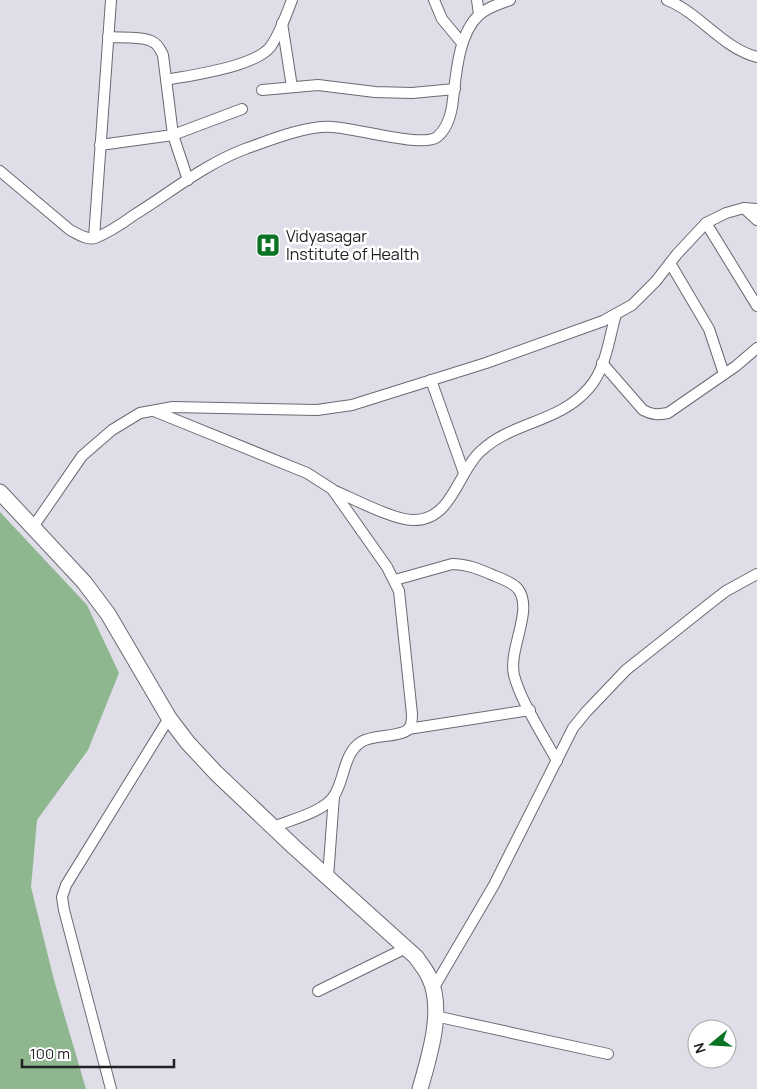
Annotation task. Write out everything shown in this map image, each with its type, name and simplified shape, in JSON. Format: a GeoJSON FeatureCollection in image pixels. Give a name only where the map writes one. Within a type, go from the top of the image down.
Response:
{"type":"FeatureCollection","features":[{"type":"Feature","properties":{"kind":"main road"},"geometry":{"type":"LineString","coordinates":[[0,492],[84,582],[108,614],[169,718],[188,743],[216,773],[273,827],[416,957],[430,977],[436,1000],[434,1035],[420,1089]]}},
{"type":"Feature","properties":{"kind":"street"},"geometry":{"type":"LineString","coordinates":[[94,238],[111,0]]}},
{"type":"Feature","properties":{"kind":"street"},"geometry":{"type":"LineString","coordinates":[[166,80],[221,69],[260,56],[271,46],[292,0]]}},
{"type":"Feature","properties":{"kind":"street"},"geometry":{"type":"LineString","coordinates":[[434,0],[442,19],[462,43]]}},
{"type":"Feature","properties":{"kind":"street"},"geometry":{"type":"LineString","coordinates":[[477,0],[479,14]]}},
{"type":"Feature","properties":{"kind":"street"},"geometry":{"type":"LineString","coordinates":[[0,171],[70,230],[83,237],[94,238],[133,216],[224,158],[279,138],[331,126],[404,139],[423,141],[435,139],[443,132],[450,116],[462,43],[470,25],[479,14],[491,6],[510,0]]}},
{"type":"Feature","properties":{"kind":"street"},"geometry":{"type":"LineString","coordinates":[[667,0],[686,11],[743,53],[757,57]]}},
{"type":"Feature","properties":{"kind":"street"},"geometry":{"type":"LineString","coordinates":[[282,22],[292,87]]}},
{"type":"Feature","properties":{"kind":"street"},"geometry":{"type":"LineString","coordinates":[[108,37],[152,41],[159,47],[163,55],[173,135],[188,180]]}},
{"type":"Feature","properties":{"kind":"street"},"geometry":{"type":"LineString","coordinates":[[262,90],[318,85],[392,93],[455,89]]}},
{"type":"Feature","properties":{"kind":"street"},"geometry":{"type":"LineString","coordinates":[[100,145],[173,135],[242,109]]}},
{"type":"Feature","properties":{"kind":"street"},"geometry":{"type":"LineString","coordinates":[[33,527],[82,456],[112,430],[140,413],[173,407],[317,410],[352,404],[547,342],[603,321],[632,305],[656,281],[706,223],[726,213],[744,208],[757,209]]}},
{"type":"Feature","properties":{"kind":"street"},"geometry":{"type":"LineString","coordinates":[[744,208],[757,220]]}},
{"type":"Feature","properties":{"kind":"street"},"geometry":{"type":"LineString","coordinates":[[706,223],[757,306]]}},
{"type":"Feature","properties":{"kind":"street"},"geometry":{"type":"LineString","coordinates":[[670,263],[710,330],[724,374]]}},
{"type":"Feature","properties":{"kind":"street"},"geometry":{"type":"LineString","coordinates":[[154,411],[307,473],[332,490],[398,518],[414,520],[427,518],[439,511],[450,499],[469,463],[493,440],[570,406],[591,386],[599,372],[616,314]]}},
{"type":"Feature","properties":{"kind":"street"},"geometry":{"type":"LineString","coordinates":[[602,363],[643,410],[658,415],[668,413],[724,374],[757,348]]}},
{"type":"Feature","properties":{"kind":"street"},"geometry":{"type":"LineString","coordinates":[[431,380],[464,473]]}},
{"type":"Feature","properties":{"kind":"street"},"geometry":{"type":"LineString","coordinates":[[332,490],[388,567],[399,590],[412,714],[412,724],[408,729]]}},
{"type":"Feature","properties":{"kind":"street"},"geometry":{"type":"LineString","coordinates":[[394,580],[452,564],[461,564],[493,575],[518,588],[523,598],[524,608],[514,650],[514,676],[557,760]]}},
{"type":"Feature","properties":{"kind":"street"},"geometry":{"type":"LineString","coordinates":[[432,988],[494,885],[573,728],[626,670],[726,591],[757,574]]}},
{"type":"Feature","properties":{"kind":"street"},"geometry":{"type":"LineString","coordinates":[[328,877],[334,796],[352,751],[362,742],[408,729],[530,710]]}},
{"type":"Feature","properties":{"kind":"street"},"geometry":{"type":"LineString","coordinates":[[111,1089],[62,897],[66,885],[169,718]]}},
{"type":"Feature","properties":{"kind":"street"},"geometry":{"type":"LineString","coordinates":[[273,827],[325,805],[334,796]]}},
{"type":"Feature","properties":{"kind":"street"},"geometry":{"type":"LineString","coordinates":[[318,991],[406,948]]}},
{"type":"Feature","properties":{"kind":"street"},"geometry":{"type":"LineString","coordinates":[[435,1016],[608,1054]]}},
{"type":"Feature","properties":{"kind":"green space"},"geometry":{"type":"Polygon","coordinates":[[[0,512],[87,605],[119,673],[88,750],[37,820],[31,887],[54,980],[86,1089],[0,1089],[0,512]]]}},
{"type":"Feature","properties":{"kind":"place","name":"Vidyasagar Institute of Health"},"geometry":{"type":"Point","coordinates":[268,245]}}]}
